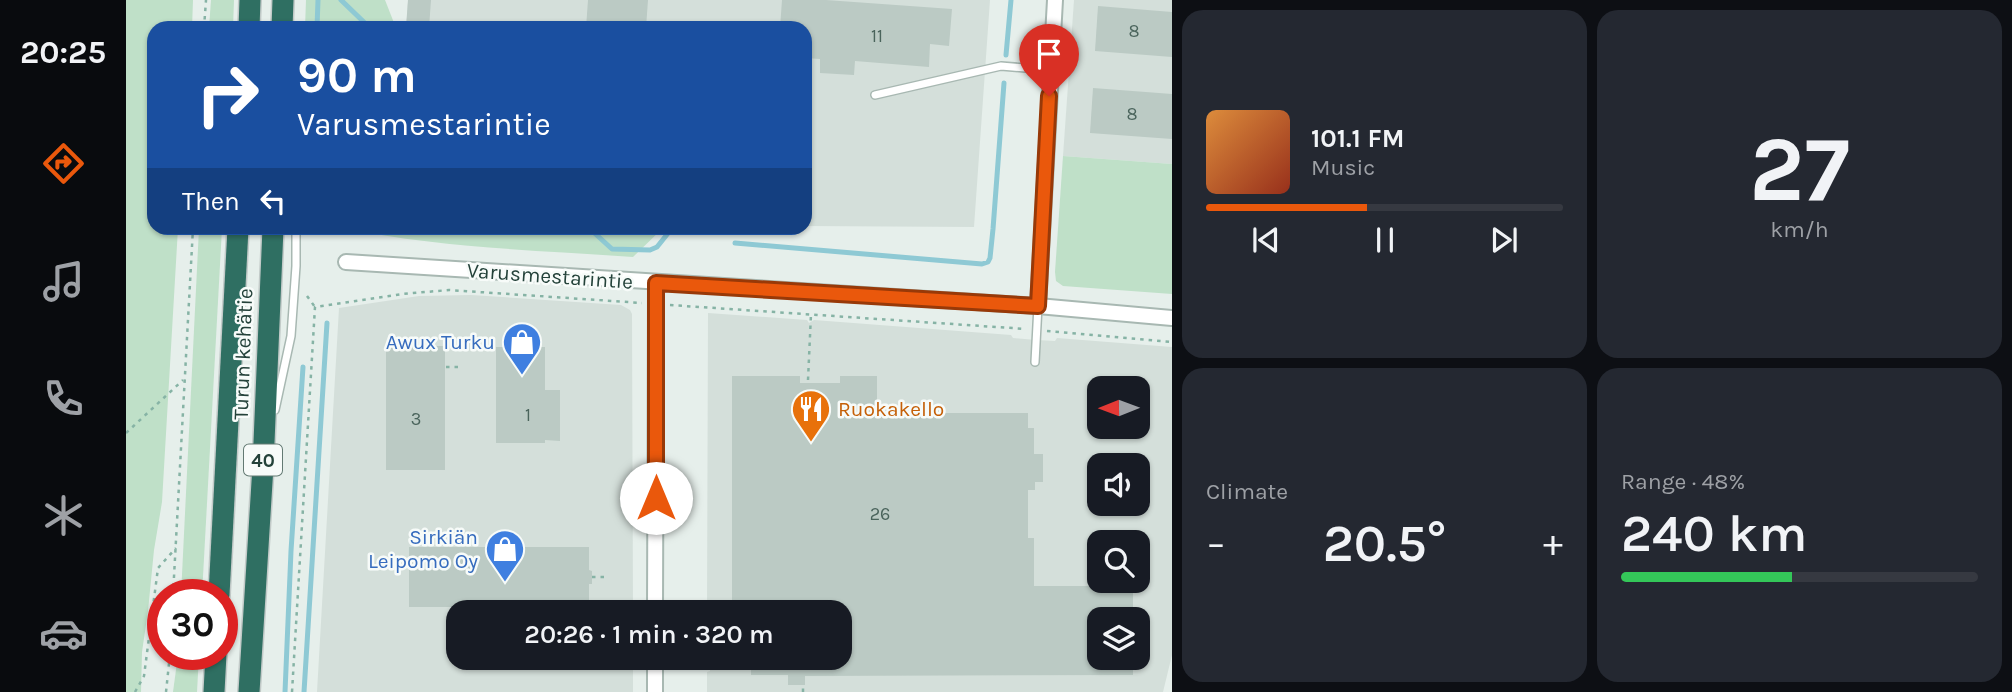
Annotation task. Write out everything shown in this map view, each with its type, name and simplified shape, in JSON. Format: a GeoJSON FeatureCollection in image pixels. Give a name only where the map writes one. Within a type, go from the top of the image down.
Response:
{"type":"FeatureCollection","features":[{"type":"Feature","properties":{"kind":"highway"},"geometry":{"type":"LineString","coordinates":[[249,21],[250,0]]}},
{"type":"Feature","properties":{"kind":"highway"},"geometry":{"type":"LineString","coordinates":[[282,21],[283,0]]}},
{"type":"Feature","properties":{"kind":"highway","name":"Turun kehätie"},"geometry":{"type":"LineString","coordinates":[[220,579],[238,235]]}},
{"type":"Feature","properties":{"kind":"highway","name":"Turun kehätie"},"geometry":{"type":"LineString","coordinates":[[249,692],[263,466],[273,235]]}},
{"type":"Feature","properties":{"kind":"highway"},"geometry":{"type":"LineString","coordinates":[[214,692],[215,670]]}},
{"type":"Feature","properties":{"kind":"street"},"geometry":{"type":"LineString","coordinates":[[1038,306],[1055,0]]}},
{"type":"Feature","properties":{"kind":"street","name":"Varusmestarintie"},"geometry":{"type":"LineString","coordinates":[[346,262],[1038,306],[1172,318]]}},
{"type":"Feature","properties":{"kind":"street"},"geometry":{"type":"LineString","coordinates":[[655,600],[656,283]]}},
{"type":"Feature","properties":{"kind":"street"},"geometry":{"type":"LineString","coordinates":[[655,670],[655,692]]}},
{"type":"Feature","properties":{"kind":"lane"},"geometry":{"type":"LineString","coordinates":[[875,95],[1001,66],[1050,70]]}},
{"type":"Feature","properties":{"kind":"lane"},"geometry":{"type":"LineString","coordinates":[[263,466],[291,336],[296,235]]}},
{"type":"Feature","properties":{"kind":"lane"},"geometry":{"type":"LineString","coordinates":[[1035,362],[1038,306]]}},
{"type":"Feature","properties":{"kind":"path"},"geometry":{"type":"LineString","coordinates":[[204,21],[206,0]]}},
{"type":"Feature","properties":{"kind":"path"},"geometry":{"type":"LineString","coordinates":[[174,579],[193,235]]}},
{"type":"Feature","properties":{"kind":"path"},"geometry":{"type":"LineString","coordinates":[[315,307],[449,290],[1037,330],[1172,342]]}},
{"type":"Feature","properties":{"kind":"path"},"geometry":{"type":"LineString","coordinates":[[292,692],[315,307],[306,295]]}},
{"type":"Feature","properties":{"kind":"path"},"geometry":{"type":"LineString","coordinates":[[808,380],[811,314]]}},
{"type":"Feature","properties":{"kind":"path"},"geometry":{"type":"LineString","coordinates":[[446,367],[458,367]]}},
{"type":"Feature","properties":{"kind":"path"},"geometry":{"type":"LineString","coordinates":[[126,433],[184,380]]}},
{"type":"Feature","properties":{"kind":"path"},"geometry":{"type":"LineString","coordinates":[[135,692],[144,676],[158,568],[176,548]]}},
{"type":"Feature","properties":{"kind":"path"},"geometry":{"type":"LineString","coordinates":[[592,577],[607,577]]}},
{"type":"Feature","properties":{"kind":"path"},"geometry":{"type":"LineString","coordinates":[[166,692],[168,670]]}},
{"type":"Feature","properties":{"kind":"shaded area"},"geometry":{"type":"Polygon","coordinates":[[[408,0],[990,0],[974,227],[812,226],[812,21],[406,21],[408,0]]]}},
{"type":"Feature","properties":{"kind":"shaded area"},"geometry":{"type":"Polygon","coordinates":[[[1074,0],[1172,0],[1172,164],[1063,156],[1074,0]]]}},
{"type":"Feature","properties":{"kind":"shaded area"},"geometry":{"type":"Polygon","coordinates":[[[471,295],[621,305],[630,310],[633,600],[446,600],[446,670],[633,670],[633,692],[317,692],[339,308],[419,296],[471,295]]]}},
{"type":"Feature","properties":{"kind":"shaded area"},"geometry":{"type":"Polygon","coordinates":[[[708,313],[807,320],[809,323],[814,320],[1011,335],[1013,338],[1036,340],[1055,341],[1057,338],[1172,347],[1172,655],[1163,692],[707,692],[707,672],[852,670],[852,600],[707,600],[708,313]]]}},
{"type":"Feature","properties":{"kind":"green space"},"geometry":{"type":"Polygon","coordinates":[[[126,0],[193,0],[192,21],[147,21],[147,235],[178,235],[162,502],[151,579],[147,579],[141,692],[126,692],[126,0]]]}},
{"type":"Feature","properties":{"kind":"green space"},"geometry":{"type":"Polygon","coordinates":[[[211,0],[234,0],[233,21],[210,21],[211,0]]]}},
{"type":"Feature","properties":{"kind":"green space"},"geometry":{"type":"Polygon","coordinates":[[[306,0],[385,0],[393,21],[305,21],[306,0]]]}},
{"type":"Feature","properties":{"kind":"green space"},"geometry":{"type":"Polygon","coordinates":[[[1063,156],[1172,164],[1172,294],[1063,286],[1056,281],[1063,156]]]}},
{"type":"Feature","properties":{"kind":"green space"},"geometry":{"type":"Polygon","coordinates":[[[199,235],[222,235],[203,579],[182,579],[199,235]]]}},
{"type":"Feature","properties":{"kind":"green space"},"geometry":{"type":"Polygon","coordinates":[[[379,235],[656,235],[633,257],[379,235]]]}},
{"type":"Feature","properties":{"kind":"green space"},"geometry":{"type":"Polygon","coordinates":[[[176,670],[198,670],[197,692],[173,692],[176,670]]]}},
{"type":"Feature","properties":{"kind":"building"},"geometry":{"type":"Polygon","coordinates":[[[408,0],[431,0],[430,21],[406,21],[408,0]]]}},
{"type":"Feature","properties":{"kind":"building"},"geometry":{"type":"Polygon","coordinates":[[[588,0],[648,0],[646,21],[586,21],[588,0]]]}},
{"type":"Feature","properties":{"kind":"building"},"geometry":{"type":"Polygon","coordinates":[[[782,0],[826,0],[952,9],[949,46],[930,44],[929,67],[855,61],[854,75],[820,73],[820,59],[812,58],[812,21],[780,21],[782,0]]]}},
{"type":"Feature","properties":{"kind":"building"},"geometry":{"type":"Polygon","coordinates":[[[1098,6],[1172,12],[1172,57],[1095,51],[1098,6]]]}},
{"type":"Feature","properties":{"kind":"building"},"geometry":{"type":"Polygon","coordinates":[[[1093,88],[1172,94],[1172,139],[1090,133],[1093,88]]]}},
{"type":"Feature","properties":{"kind":"building"},"geometry":{"type":"Polygon","coordinates":[[[386,346],[445,346],[445,470],[386,470],[386,346]]]}},
{"type":"Feature","properties":{"kind":"building"},"geometry":{"type":"Polygon","coordinates":[[[496,347],[545,347],[545,390],[560,390],[560,441],[496,443],[496,347]]]}},
{"type":"Feature","properties":{"kind":"building"},"geometry":{"type":"Polygon","coordinates":[[[732,376],[800,376],[800,383],[840,383],[840,376],[877,376],[877,413],[1028,413],[1028,428],[1034,428],[1034,454],[1043,454],[1043,482],[1035,482],[1035,490],[1028,490],[1028,538],[1034,538],[1034,586],[1087,586],[1087,593],[1133,593],[1133,607],[1087,607],[1087,670],[1133,670],[1133,675],[805,676],[805,685],[788,685],[788,675],[751,675],[751,670],[852,670],[852,600],[732,600],[732,376]]]}},
{"type":"Feature","properties":{"kind":"building"},"geometry":{"type":"Polygon","coordinates":[[[409,547],[589,547],[592,584],[589,584],[589,600],[446,600],[446,607],[409,607],[409,547]]]}},
{"type":"Feature","properties":{"kind":"waterway"},"geometry":{"type":"LineString","coordinates":[[317,21],[318,0]]}},
{"type":"Feature","properties":{"kind":"waterway"},"geometry":{"type":"LineString","coordinates":[[341,0],[363,21]]}},
{"type":"Feature","properties":{"kind":"waterway"},"geometry":{"type":"LineString","coordinates":[[1006,55],[1011,0]]}},
{"type":"Feature","properties":{"kind":"waterway"},"geometry":{"type":"LineString","coordinates":[[735,243],[982,264],[988,262],[1004,83]]}},
{"type":"Feature","properties":{"kind":"waterway"},"geometry":{"type":"LineString","coordinates":[[597,235],[612,249],[650,250],[657,247],[667,235]]}},
{"type":"Feature","properties":{"kind":"waterway"},"geometry":{"type":"LineString","coordinates":[[304,692],[327,323]]}},
{"type":"Feature","properties":{"kind":"waterway"},"geometry":{"type":"LineString","coordinates":[[285,692],[303,367]]}},
{"type":"Feature","properties":{"kind":"place","name":"Awux Turku"},"geometry":{"type":"Point","coordinates":[522,376]}},
{"type":"Feature","properties":{"kind":"place","name":"Ruokakello"},"geometry":{"type":"Point","coordinates":[811,443]}},
{"type":"Feature","properties":{"kind":"place","name":"Sirkiän Leipomo Oy"},"geometry":{"type":"Point","coordinates":[505,583]}},
{"type":"Feature","properties":{"kind":"route"},"geometry":{"type":"LineString","coordinates":[[656,498],[656,283],[1038,306],[1049,96]]}}]}
